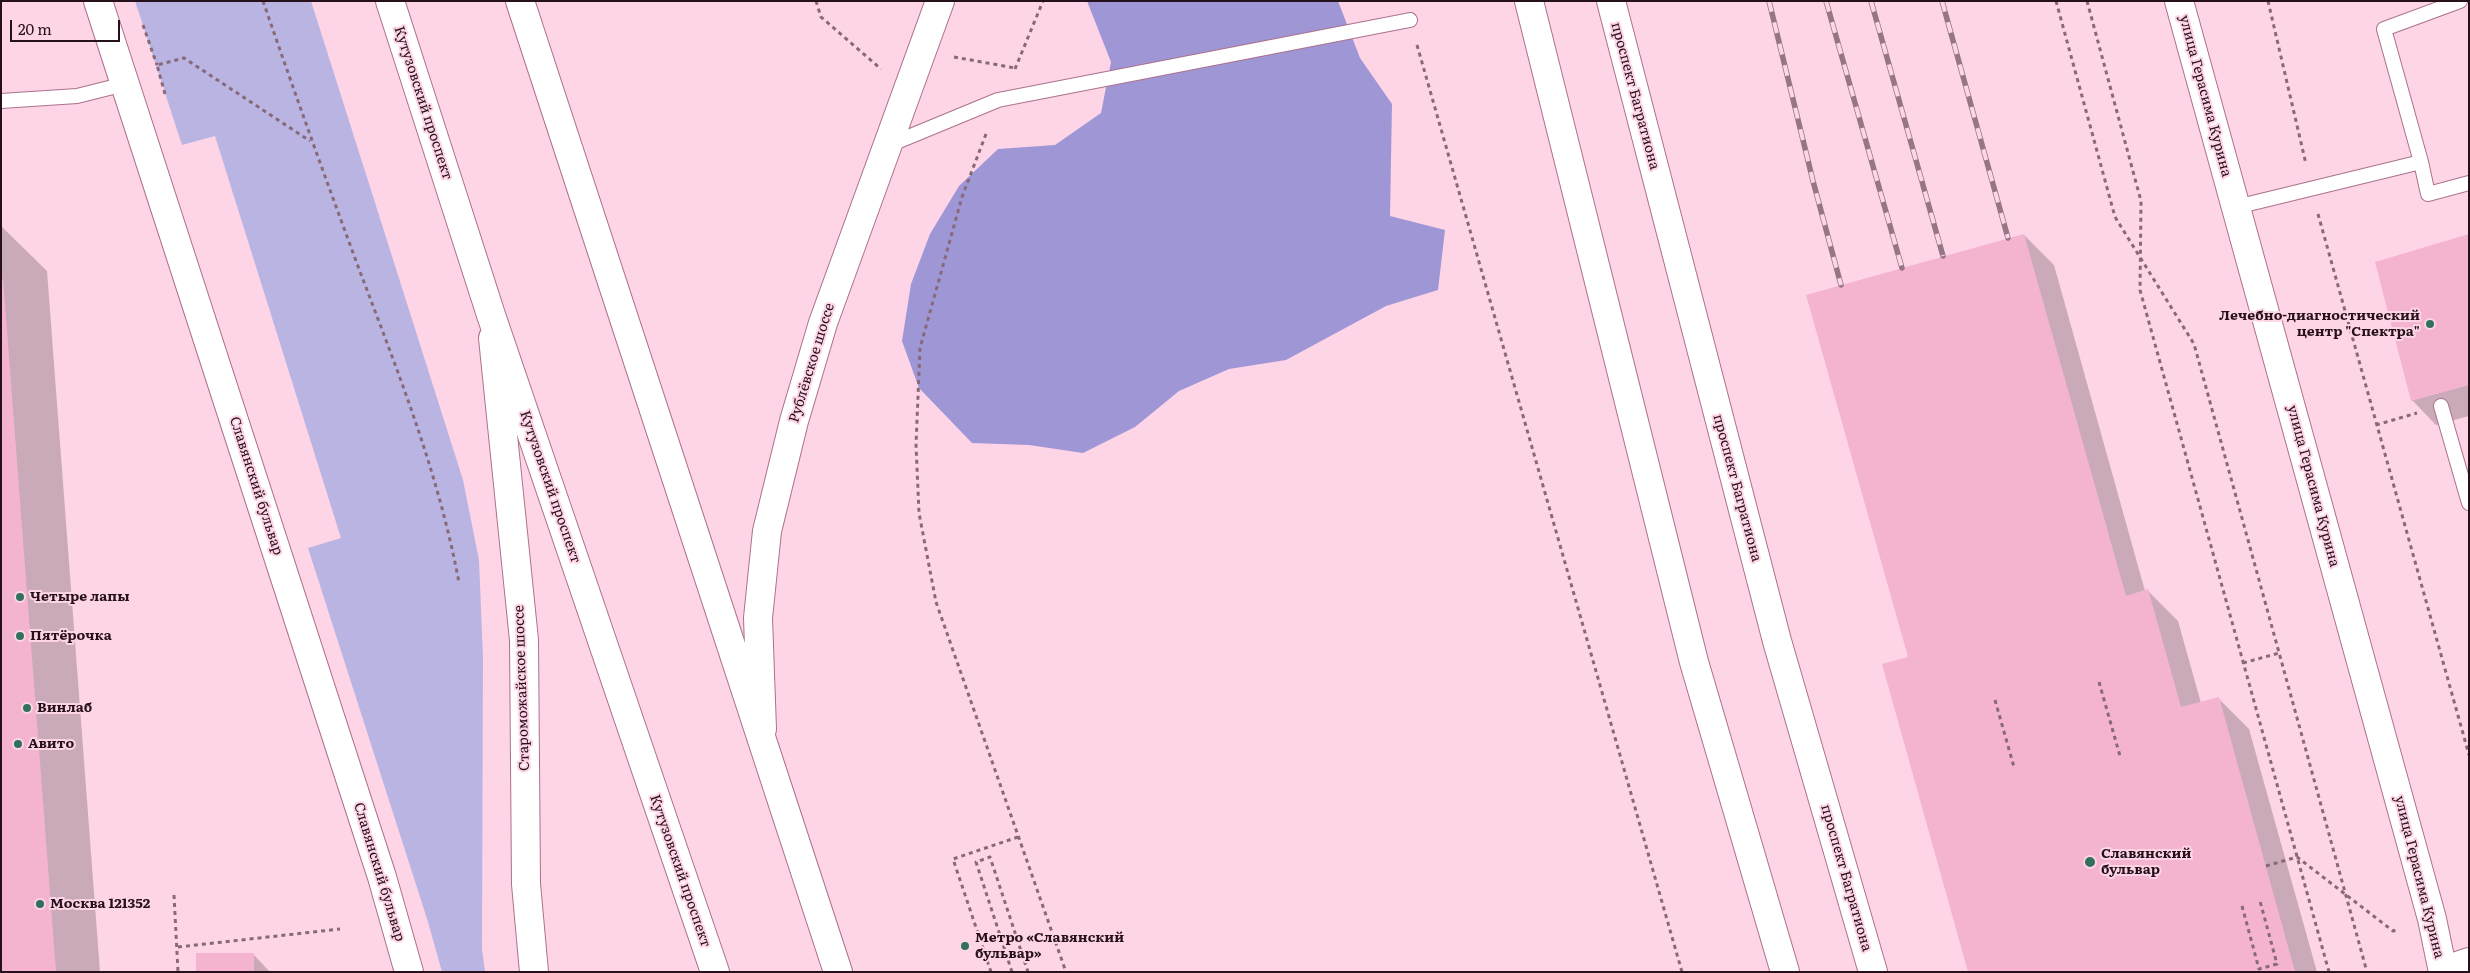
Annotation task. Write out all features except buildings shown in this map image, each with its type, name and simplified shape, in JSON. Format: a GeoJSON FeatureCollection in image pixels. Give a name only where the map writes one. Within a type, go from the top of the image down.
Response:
{"type":"FeatureCollection","features":[{"type":"Feature","properties":{"kind":"main road","name":"Славянский бульвар"},"geometry":{"type":"LineString","coordinates":[[98,1],[382,877],[409,972]]}},
{"type":"Feature","properties":{"kind":"main road","name":"Кутузовский проспект"},"geometry":{"type":"LineString","coordinates":[[390,1],[491,316],[715,972]]}},
{"type":"Feature","properties":{"kind":"main road"},"geometry":{"type":"LineString","coordinates":[[520,1],[838,972]]}},
{"type":"Feature","properties":{"kind":"main road","name":"Рублёвское шоссе"},"geometry":{"type":"LineString","coordinates":[[763,741],[758,618],[767,531],[794,421],[823,323],[940,1]]}},
{"type":"Feature","properties":{"kind":"main road"},"geometry":{"type":"LineString","coordinates":[[1529,1],[1694,662],[1785,972]]}},
{"type":"Feature","properties":{"kind":"main road","name":"проспект Багратиона"},"geometry":{"type":"LineString","coordinates":[[1611,1],[1777,642],[1873,972]]}},
{"type":"Feature","properties":{"kind":"main road","name":"улица Герасима Курина"},"geometry":{"type":"LineString","coordinates":[[2179,1],[2432,919],[2443,972]]}},
{"type":"Feature","properties":{"kind":"main road","name":"Староможайское шоссе"},"geometry":{"type":"LineString","coordinates":[[491,316],[524,640],[526,884],[534,972]]}},
{"type":"Feature","properties":{"kind":"main road"},"geometry":{"type":"LineString","coordinates":[[2443,972],[2469,962]]}},
{"type":"Feature","properties":{"kind":"lane"},"geometry":{"type":"LineString","coordinates":[[2460,1],[2384,29],[2428,194],[2469,183]]}},
{"type":"Feature","properties":{"kind":"lane"},"geometry":{"type":"LineString","coordinates":[[889,144],[998,100],[1410,20]]}},
{"type":"Feature","properties":{"kind":"lane"},"geometry":{"type":"LineString","coordinates":[[1,101],[76,96],[125,84]]}},
{"type":"Feature","properties":{"kind":"lane"},"geometry":{"type":"LineString","coordinates":[[2236,207],[2421,162]]}},
{"type":"Feature","properties":{"kind":"lane"},"geometry":{"type":"LineString","coordinates":[[2441,406],[2469,503]]}},
{"type":"Feature","properties":{"kind":"path"},"geometry":{"type":"LineString","coordinates":[[263,1],[311,142],[429,459],[449,529],[459,583]]}},
{"type":"Feature","properties":{"kind":"path"},"geometry":{"type":"LineString","coordinates":[[1043,1],[1015,68],[998,100],[962,197],[920,348],[916,445],[919,513],[936,602],[1066,972]]}},
{"type":"Feature","properties":{"kind":"path"},"geometry":{"type":"LineString","coordinates":[[2056,1],[2114,217],[2194,344],[2366,972]]}},
{"type":"Feature","properties":{"kind":"path"},"geometry":{"type":"LineString","coordinates":[[2087,1],[2141,201],[2140,290],[2328,972]]}},
{"type":"Feature","properties":{"kind":"path"},"geometry":{"type":"LineString","coordinates":[[2268,1],[2312,189],[2469,755]]}},
{"type":"Feature","properties":{"kind":"path"},"geometry":{"type":"LineString","coordinates":[[141,19],[166,97]]}},
{"type":"Feature","properties":{"kind":"path"},"geometry":{"type":"LineString","coordinates":[[1410,20],[1682,972]]}},
{"type":"Feature","properties":{"kind":"path"},"geometry":{"type":"LineString","coordinates":[[157,65],[184,58],[311,142]]}},
{"type":"Feature","properties":{"kind":"path"},"geometry":{"type":"LineString","coordinates":[[2376,425],[2441,406]]}},
{"type":"Feature","properties":{"kind":"path"},"geometry":{"type":"LineString","coordinates":[[2243,662],[2279,653]]}},
{"type":"Feature","properties":{"kind":"path"},"geometry":{"type":"LineString","coordinates":[[2099,682],[2120,756]]}},
{"type":"Feature","properties":{"kind":"path"},"geometry":{"type":"LineString","coordinates":[[1995,700],[2014,766]]}},
{"type":"Feature","properties":{"kind":"path"},"geometry":{"type":"LineString","coordinates":[[991,972],[953,859],[1018,837]]}},
{"type":"Feature","properties":{"kind":"path"},"geometry":{"type":"LineString","coordinates":[[1012,972],[976,862],[990,857],[1028,972]]}},
{"type":"Feature","properties":{"kind":"path"},"geometry":{"type":"LineString","coordinates":[[2297,857],[2393,930],[2398,929]]}},
{"type":"Feature","properties":{"kind":"path"},"geometry":{"type":"LineString","coordinates":[[2266,866],[2297,857]]}},
{"type":"Feature","properties":{"kind":"path"},"geometry":{"type":"LineString","coordinates":[[174,895],[178,972]]}},
{"type":"Feature","properties":{"kind":"path"},"geometry":{"type":"LineString","coordinates":[[2242,906],[2259,969],[2277,964],[2260,901]]}},
{"type":"Feature","properties":{"kind":"path"},"geometry":{"type":"LineString","coordinates":[[178,947],[340,929]]}},
{"type":"Feature","properties":{"kind":"shaded area"},"geometry":{"type":"Polygon","coordinates":[[[135,1],[311,1],[463,480],[479,560],[483,658],[482,949],[485,972],[442,972],[428,922],[308,548],[341,538],[215,136],[182,145],[135,1]]]}},
{"type":"Feature","properties":{"kind":"shaded area"},"geometry":{"type":"Polygon","coordinates":[[[1087,1],[1338,1],[1360,58],[1392,104],[1390,216],[1445,230],[1438,290],[1386,306],[1286,360],[1229,369],[1179,391],[1135,427],[1083,453],[1029,445],[972,443],[919,388],[902,341],[911,284],[930,234],[959,186],[998,149],[1055,145],[1101,113],[1111,62],[1087,1]]]}},
{"type":"Feature","properties":{"kind":"railway"},"geometry":{"type":"LineString","coordinates":[[1769,1],[1813,181],[1841,285]]}},
{"type":"Feature","properties":{"kind":"railway"},"geometry":{"type":"LineString","coordinates":[[1826,1],[1902,268]]}},
{"type":"Feature","properties":{"kind":"railway"},"geometry":{"type":"LineString","coordinates":[[1871,1],[1943,256]]}},
{"type":"Feature","properties":{"kind":"railway"},"geometry":{"type":"LineString","coordinates":[[1942,1],[2008,238]]}},
{"type":"Feature","properties":{"kind":"place","name":"Лечебно-диагностический центр \"Спектра\""},"geometry":{"type":"Point","coordinates":[2430,324]}},
{"type":"Feature","properties":{"kind":"place","name":"Четыре лапы"},"geometry":{"type":"Point","coordinates":[20,597]}},
{"type":"Feature","properties":{"kind":"place","name":"Пятёрочка"},"geometry":{"type":"Point","coordinates":[20,636]}},
{"type":"Feature","properties":{"kind":"place","name":"Винлаб"},"geometry":{"type":"Point","coordinates":[27,708]}},
{"type":"Feature","properties":{"kind":"place","name":"Авито"},"geometry":{"type":"Point","coordinates":[18,744]}},
{"type":"Feature","properties":{"kind":"place","name":"Славянский бульвар"},"geometry":{"type":"Point","coordinates":[2090,862]}},
{"type":"Feature","properties":{"kind":"place","name":"Москва 121352"},"geometry":{"type":"Point","coordinates":[40,904]}},
{"type":"Feature","properties":{"kind":"place","name":"Метро «Славянский бульвар»"},"geometry":{"type":"Point","coordinates":[965,946]}}]}
